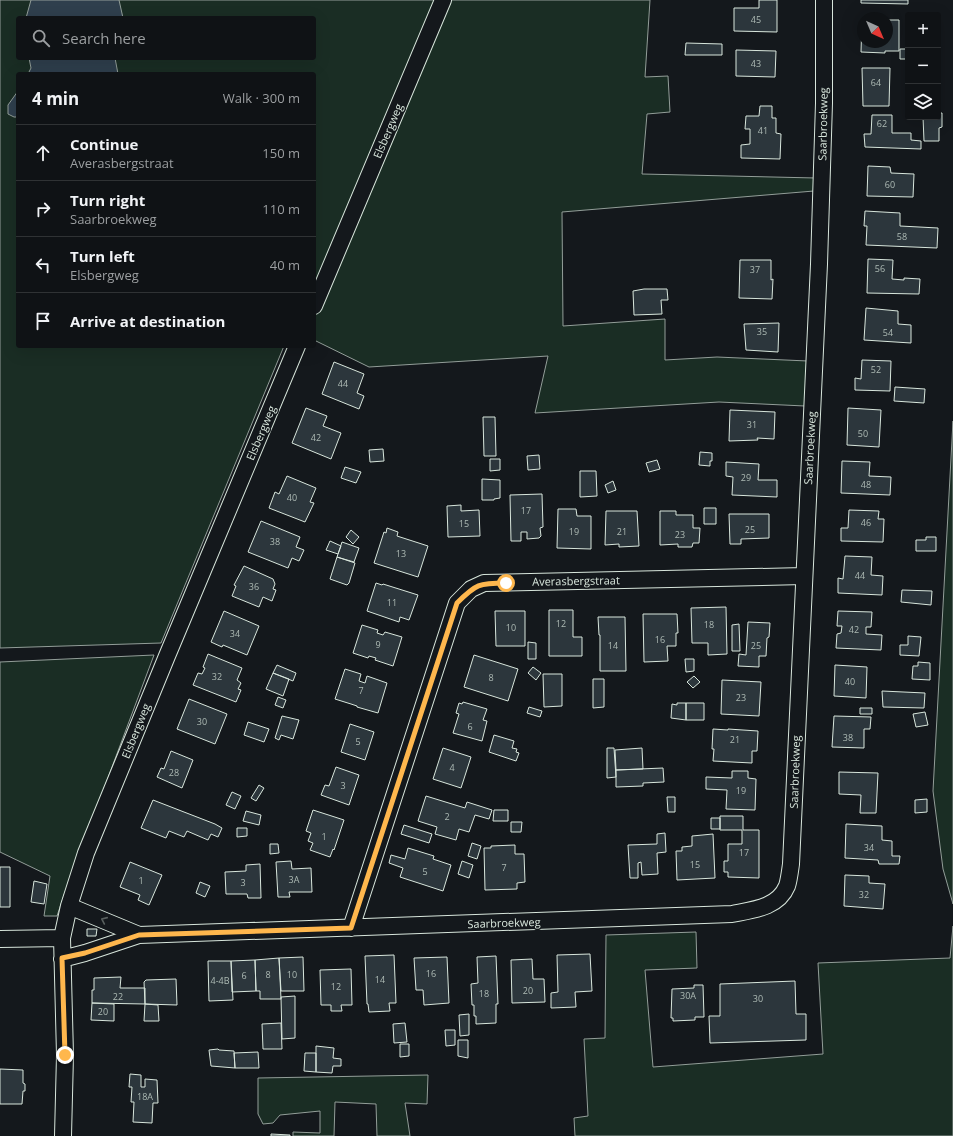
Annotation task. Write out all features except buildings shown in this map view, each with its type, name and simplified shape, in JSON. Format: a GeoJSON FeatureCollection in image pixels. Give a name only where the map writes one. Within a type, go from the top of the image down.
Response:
{"type":"FeatureCollection","features":[{"type":"Feature","properties":{"kind":"street","name":"Elsbergweg"},"geometry":{"type":"LineString","coordinates":[[316,301],[443,0]]}},
{"type":"Feature","properties":{"kind":"street","name":"Saarbroekweg"},"geometry":{"type":"LineString","coordinates":[[62,958],[85,953],[139,935],[732,914],[757,910],[776,901],[787,886],[791,864],[819,264],[824,103],[824,0]]}},
{"type":"Feature","properties":{"kind":"street","name":"Elsbergweg"},"geometry":{"type":"LineString","coordinates":[[63,1136],[65,1055],[62,938],[69,906],[86,853],[296,348]]}},
{"type":"Feature","properties":{"kind":"street","name":"Averasbergstraat"},"geometry":{"type":"LineString","coordinates":[[351,928],[457,603],[471,589],[484,583],[804,576]]}},
{"type":"Feature","properties":{"kind":"street","name":"Saarbroekweg"},"geometry":{"type":"LineString","coordinates":[[69,906],[139,935]]}},
{"type":"Feature","properties":{"kind":"street"},"geometry":{"type":"LineString","coordinates":[[0,939],[62,938]]}},
{"type":"Feature","properties":{"kind":"green space"},"geometry":{"type":"Polygon","coordinates":[[[0,0],[650,0],[645,77],[668,76],[670,112],[647,114],[642,174],[816,178],[814,191],[562,212],[563,326],[665,319],[665,360],[717,357],[808,361],[805,406],[719,402],[535,413],[548,356],[369,367],[316,341],[316,72],[16,72],[16,348],[283,348],[161,643],[0,648],[0,0]]]}},
{"type":"Feature","properties":{"kind":"green space"},"geometry":{"type":"Polygon","coordinates":[[[953,421],[953,904],[943,869],[933,791],[953,421]]]}},
{"type":"Feature","properties":{"kind":"green space"},"geometry":{"type":"Polygon","coordinates":[[[154,655],[57,916],[44,916],[50,876],[0,852],[0,662],[154,655]]]}},
{"type":"Feature","properties":{"kind":"green space"},"geometry":{"type":"Polygon","coordinates":[[[953,926],[953,1136],[575,1136],[574,1118],[588,1116],[584,1039],[605,1038],[606,935],[696,932],[697,968],[645,970],[653,1067],[823,1054],[818,963],[950,958],[953,926]]]}},
{"type":"Feature","properties":{"kind":"green space"},"geometry":{"type":"Polygon","coordinates":[[[428,1075],[427,1104],[405,1103],[410,1136],[377,1136],[376,1104],[335,1102],[334,1136],[293,1136],[293,1132],[320,1133],[320,1111],[280,1115],[273,1123],[263,1124],[258,1114],[258,1078],[428,1075]]]}},
{"type":"Feature","properties":{"kind":"water"},"geometry":{"type":"Polygon","coordinates":[[[31,0],[119,0],[123,16],[27,16],[31,0]]]}},
{"type":"Feature","properties":{"kind":"water"},"geometry":{"type":"Polygon","coordinates":[[[29,60],[115,60],[118,72],[29,72],[31,68],[29,60]]]}},
{"type":"Feature","properties":{"kind":"water"},"geometry":{"type":"Polygon","coordinates":[[[16,94],[16,117],[8,114],[8,105],[16,94]]]}},
{"type":"Feature","properties":{"kind":"route"},"geometry":{"type":"LineString","coordinates":[[65,1055],[62,958],[85,953],[139,935],[351,928],[457,603],[471,589],[484,583],[506,583]]}}]}
